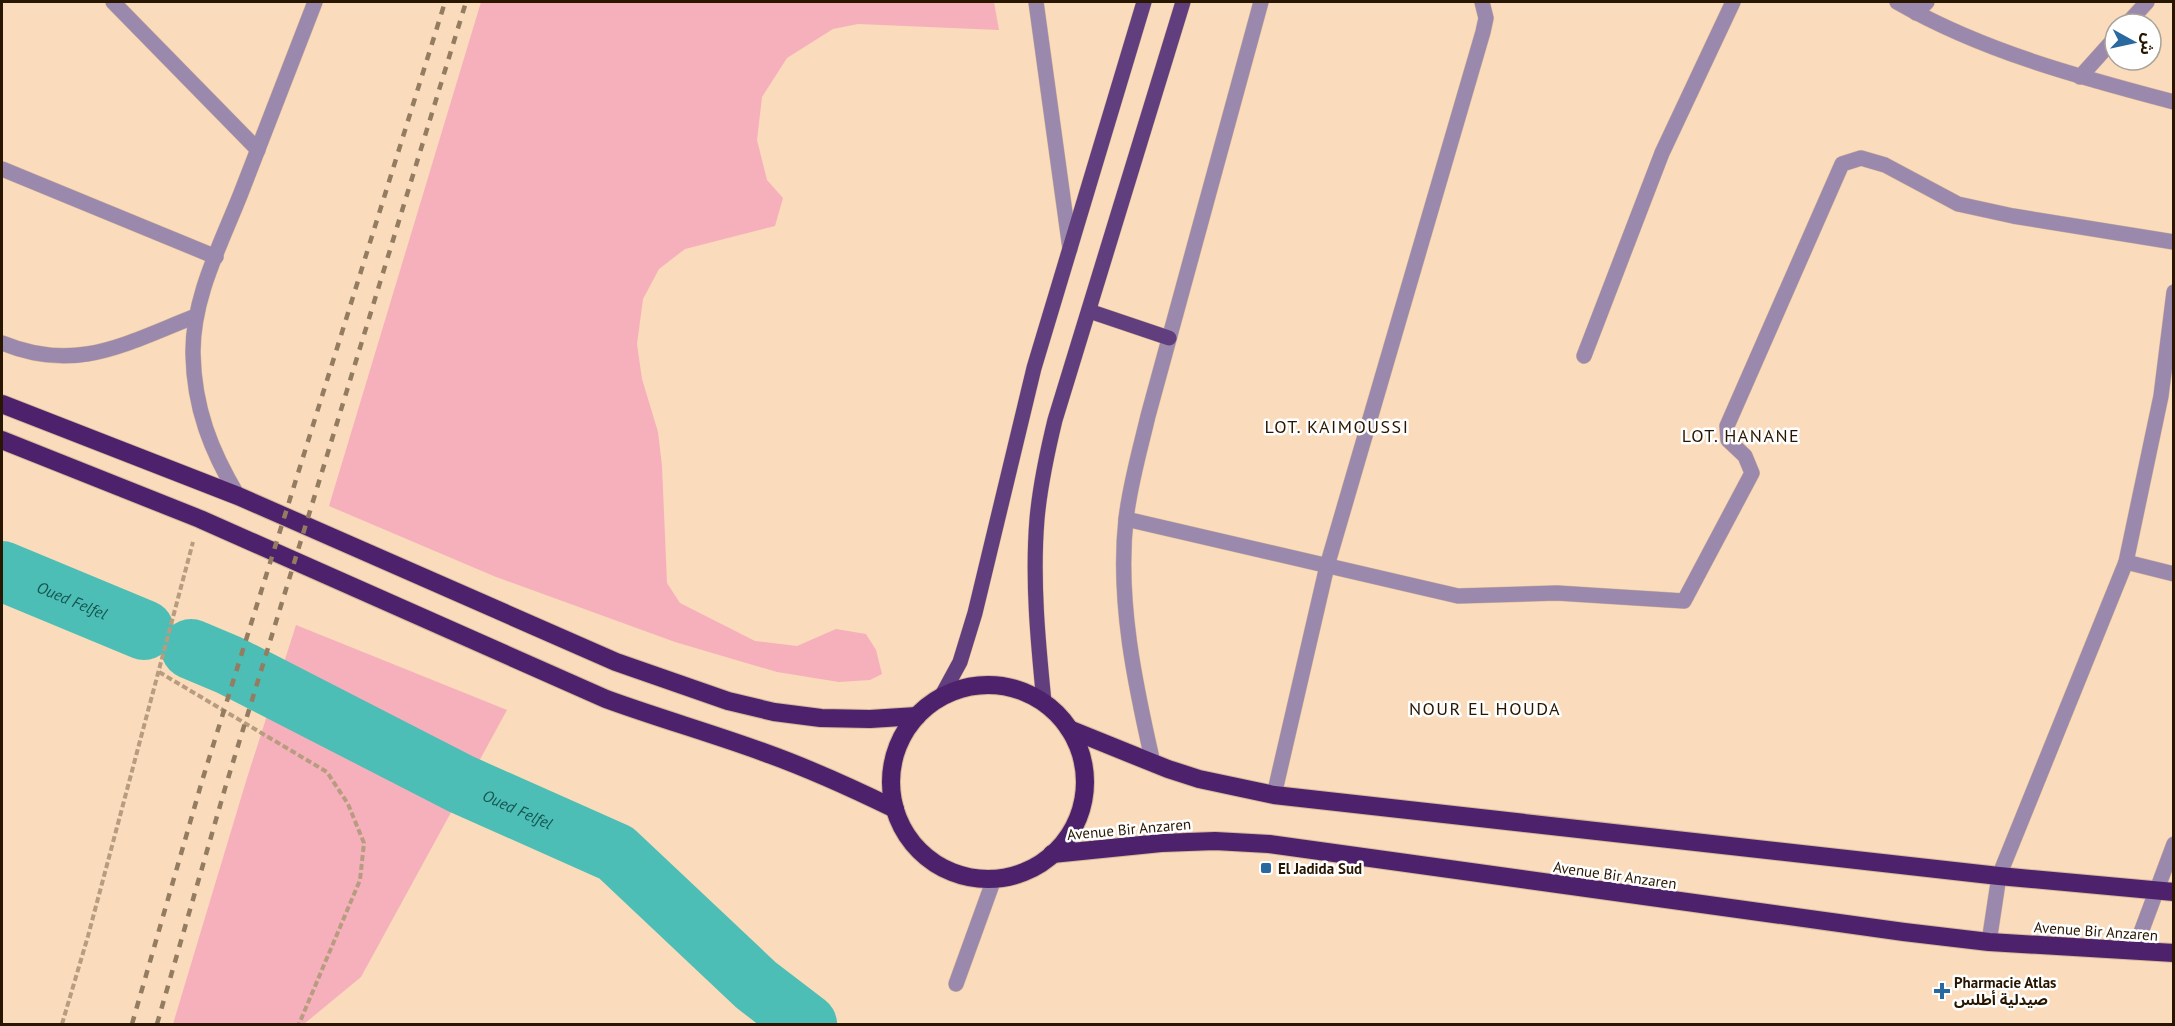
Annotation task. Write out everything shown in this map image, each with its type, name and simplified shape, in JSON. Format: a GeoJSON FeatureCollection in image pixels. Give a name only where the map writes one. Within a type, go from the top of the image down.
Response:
{"type":"FeatureCollection","features":[{"type":"Feature","properties":{"kind":"highway"},"geometry":{"type":"LineString","coordinates":[[2,404],[238,496],[616,662],[728,702],[774,712],[821,718],[870,719],[917,716]]}},
{"type":"Feature","properties":{"kind":"highway"},"geometry":{"type":"LineString","coordinates":[[2,440],[200,519],[606,699],[764,752],[853,788],[895,808]]}},
{"type":"Feature","properties":{"kind":"highway"},"geometry":{"type":"LineString","coordinates":[[983,685],[1004,686],[1025,692],[1044,702],[1058,714],[1069,729],[1078,747],[1083,766],[1085,785],[1082,805],[1076,823],[1065,840],[1035,867],[1015,876],[994,879],[972,878],[951,872],[932,861],[916,847],[903,829],[891,789],[892,769],[905,732],[917,716],[941,697],[962,688],[983,685]]}},
{"type":"Feature","properties":{"kind":"highway"},"geometry":{"type":"LineString","coordinates":[[1069,729],[1199,779],[1274,795],[1999,876],[2165,891]]}},
{"type":"Feature","properties":{"kind":"highway","name":"Avenue Bir Anzaren"},"geometry":{"type":"LineString","coordinates":[[1052,854],[1161,843],[1215,841],[1269,844],[1848,925],[1989,942],[2174,953]]}},
{"type":"Feature","properties":{"kind":"main road"},"geometry":{"type":"LineString","coordinates":[[941,697],[960,662],[975,613],[1034,368],[1144,2]]}},
{"type":"Feature","properties":{"kind":"main road"},"geometry":{"type":"LineString","coordinates":[[1044,702],[1035,564],[1043,469],[1055,420],[1183,2]]}},
{"type":"Feature","properties":{"kind":"main road"},"geometry":{"type":"LineString","coordinates":[[1089,311],[1169,338]]}},
{"type":"Feature","properties":{"kind":"street"},"geometry":{"type":"LineString","coordinates":[[113,2],[258,150]]}},
{"type":"Feature","properties":{"kind":"street"},"geometry":{"type":"LineString","coordinates":[[238,496],[219,463],[200,410],[193,353],[196,315],[216,257],[315,2]]}},
{"type":"Feature","properties":{"kind":"street"},"geometry":{"type":"LineString","coordinates":[[1036,2],[1070,249]]}},
{"type":"Feature","properties":{"kind":"street"},"geometry":{"type":"LineString","coordinates":[[1153,763],[1129,642],[1126,600],[1126,519],[1136,465],[1169,338],[1261,2]]}},
{"type":"Feature","properties":{"kind":"street"},"geometry":{"type":"LineString","coordinates":[[1274,795],[1327,566],[1483,32],[1486,18],[1482,2]]}},
{"type":"Feature","properties":{"kind":"street"},"geometry":{"type":"LineString","coordinates":[[1584,356],[1662,153],[1733,2]]}},
{"type":"Feature","properties":{"kind":"street"},"geometry":{"type":"LineString","coordinates":[[1897,2],[1916,13],[2003,50],[2080,77],[2174,102]]}},
{"type":"Feature","properties":{"kind":"street"},"geometry":{"type":"LineString","coordinates":[[1916,13],[1927,2]]}},
{"type":"Feature","properties":{"kind":"street"},"geometry":{"type":"LineString","coordinates":[[2080,77],[2103,51]]}},
{"type":"Feature","properties":{"kind":"street"},"geometry":{"type":"LineString","coordinates":[[1126,519],[1458,596],[1557,593],[1684,601],[1752,473],[1745,456],[1728,440],[1727,426],[1842,164],[1862,158],[1885,165],[1958,204],[2013,216],[2174,242]]}},
{"type":"Feature","properties":{"kind":"street"},"geometry":{"type":"LineString","coordinates":[[2,170],[216,257]]}},
{"type":"Feature","properties":{"kind":"street"},"geometry":{"type":"LineString","coordinates":[[1989,942],[1999,876],[2126,562],[2167,397],[2174,292]]}},
{"type":"Feature","properties":{"kind":"street"},"geometry":{"type":"LineString","coordinates":[[2,343],[24,352],[66,357],[108,351],[196,315]]}},
{"type":"Feature","properties":{"kind":"street"},"geometry":{"type":"LineString","coordinates":[[2126,562],[2174,574]]}},
{"type":"Feature","properties":{"kind":"street"},"geometry":{"type":"LineString","coordinates":[[2134,951],[2165,891],[2174,844]]}},
{"type":"Feature","properties":{"kind":"street"},"geometry":{"type":"LineString","coordinates":[[956,984],[994,879]]}},
{"type":"Feature","properties":{"kind":"path"},"geometry":{"type":"LineString","coordinates":[[62,1024],[88,936],[200,519]]}},
{"type":"Feature","properties":{"kind":"path"},"geometry":{"type":"LineString","coordinates":[[159,672],[327,772],[348,804],[364,843],[360,880],[299,1024]]}},
{"type":"Feature","properties":{"kind":"shaded area"},"geometry":{"type":"Polygon","coordinates":[[[481,2],[994,2],[999,30],[858,24],[833,29],[787,58],[762,97],[757,140],[767,180],[783,198],[775,226],[685,249],[659,269],[643,299],[637,344],[642,379],[658,432],[662,466],[667,583],[680,603],[755,641],[797,646],[836,629],[866,634],[876,650],[882,674],[870,680],[839,682],[777,672],[675,642],[496,577],[329,506],[481,2]]]}},
{"type":"Feature","properties":{"kind":"shaded area"},"geometry":{"type":"Polygon","coordinates":[[[296,625],[507,710],[361,977],[304,1024],[173,1024],[247,778],[296,625]]]}},
{"type":"Feature","properties":{"kind":"waterway","name":"Oued Felfel"},"geometry":{"type":"LineString","coordinates":[[2,571],[144,630]]}},
{"type":"Feature","properties":{"kind":"waterway","name":"Oued Felfel"},"geometry":{"type":"LineString","coordinates":[[191,649],[229,665],[461,784],[616,853],[756,985],[807,1024]]}},
{"type":"Feature","properties":{"kind":"railway"},"geometry":{"type":"LineString","coordinates":[[132,1024],[202,781],[445,2]]}},
{"type":"Feature","properties":{"kind":"railway"},"geometry":{"type":"LineString","coordinates":[[157,1024],[226,785],[466,2]]}},
{"type":"Feature","properties":{"kind":"place","name":"El Jadida Sud"},"geometry":{"type":"Point","coordinates":[1266,868]}},
{"type":"Feature","properties":{"kind":"place","name":"Pharmacie Atlas صيدلية أطلس"},"geometry":{"type":"Point","coordinates":[1942,991]}},
{"type":"Feature","properties":{"kind":"district","name":"LOT. KAIMOUSSI"},"geometry":{"type":"Point","coordinates":[1337,426]}},
{"type":"Feature","properties":{"kind":"district","name":"LOT. HANANE"},"geometry":{"type":"Point","coordinates":[1741,435]}},
{"type":"Feature","properties":{"kind":"district","name":"NOUR EL HOUDA"},"geometry":{"type":"Point","coordinates":[1485,708]}}]}
